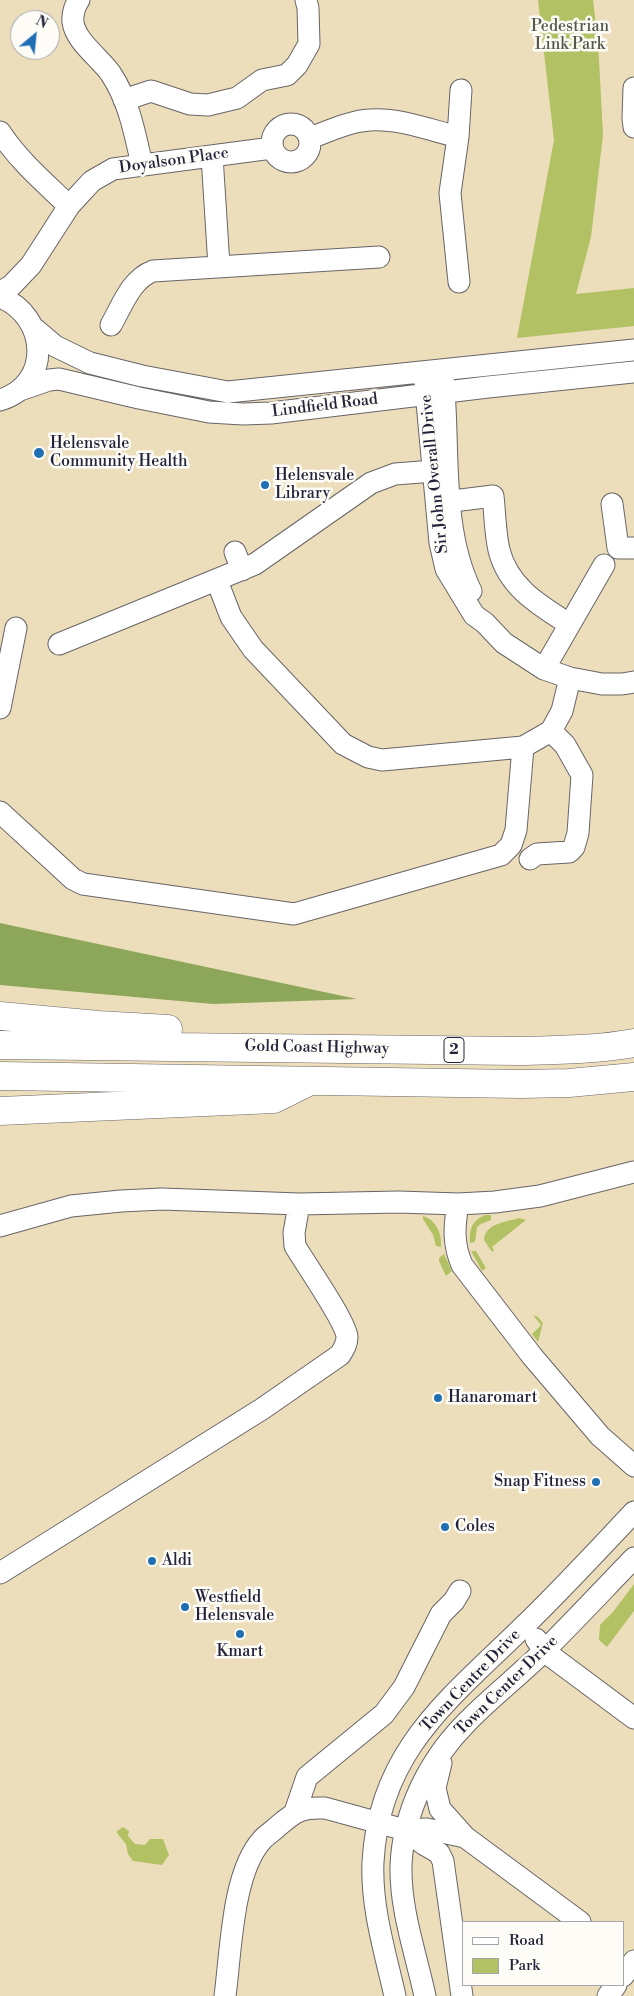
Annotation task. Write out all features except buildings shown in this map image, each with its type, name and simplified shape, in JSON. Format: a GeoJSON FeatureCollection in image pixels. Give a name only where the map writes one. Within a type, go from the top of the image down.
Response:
{"type":"FeatureCollection","features":[{"type":"Feature","properties":{"kind":"highway"},"geometry":{"type":"LineString","coordinates":[[0,1016],[98,1025],[211,1031],[273,1047]]}},
{"type":"Feature","properties":{"kind":"highway","name":"Gold Coast Highway"},"geometry":{"type":"LineString","coordinates":[[0,1045],[518,1051],[612,1047],[634,1042]]}},
{"type":"Feature","properties":{"kind":"highway","name":"Gold Coast Highway"},"geometry":{"type":"LineString","coordinates":[[0,1076],[522,1084],[569,1083],[634,1076]]}},
{"type":"Feature","properties":{"kind":"highway"},"geometry":{"type":"LineString","coordinates":[[0,1111],[274,1099],[311,1080]]}},
{"type":"Feature","properties":{"kind":"street"},"geometry":{"type":"LineString","coordinates":[[79,0],[76,4],[73,22],[76,30],[111,74],[124,100],[131,116],[142,165]]}},
{"type":"Feature","properties":{"kind":"street"},"geometry":{"type":"LineString","coordinates":[[124,100],[152,91],[190,104],[208,105],[237,98],[262,80],[287,75],[297,65],[308,44],[308,8],[306,0]]}},
{"type":"Feature","properties":{"kind":"street"},"geometry":{"type":"LineString","coordinates":[[634,88],[634,127]]}},
{"type":"Feature","properties":{"kind":"street"},"geometry":{"type":"LineString","coordinates":[[458,282],[450,193],[458,137],[461,90]]}},
{"type":"Feature","properties":{"kind":"street","name":"Doyalson Place"},"geometry":{"type":"LineString","coordinates":[[0,292],[11,286],[31,265],[69,206],[92,181],[113,169],[272,148],[274,134],[284,124],[297,124],[304,128],[310,138],[352,123],[369,120],[390,120],[458,137]]}},
{"type":"Feature","properties":{"kind":"street"},"geometry":{"type":"LineString","coordinates":[[0,132],[7,152],[69,206]]}},
{"type":"Feature","properties":{"kind":"street"},"geometry":{"type":"LineString","coordinates":[[212,156],[218,266]]}},
{"type":"Feature","properties":{"kind":"street"},"geometry":{"type":"LineString","coordinates":[[111,325],[135,282],[144,274],[153,271],[379,257]]}},
{"type":"Feature","properties":{"kind":"street","name":"Doyalson Place"},"geometry":{"type":"LineString","coordinates":[[20,390],[31,377],[37,362],[39,345],[25,300],[31,265]]}},
{"type":"Feature","properties":{"kind":"street","name":"Lindfield Road"},"geometry":{"type":"LineString","coordinates":[[0,297],[12,302],[55,346],[90,363],[142,376],[228,392],[634,350]]}},
{"type":"Feature","properties":{"kind":"street","name":"Sir John Overall Drive"},"geometry":{"type":"LineString","coordinates":[[433,371],[444,502],[440,543],[446,569],[474,615],[486,623],[504,643],[544,669],[570,678],[602,684],[634,682]]}},
{"type":"Feature","properties":{"kind":"street","name":"Lindfield Road"},"geometry":{"type":"LineString","coordinates":[[0,400],[20,390],[49,380],[59,379],[209,412],[271,413],[634,372]]}},
{"type":"Feature","properties":{"kind":"street","name":"Sir John Overall Drive"},"geometry":{"type":"LineString","coordinates":[[435,393],[434,471],[444,502]]}},
{"type":"Feature","properties":{"kind":"street"},"geometry":{"type":"LineString","coordinates":[[59,644],[217,581],[239,561],[255,564],[372,483],[395,474],[434,471]]}},
{"type":"Feature","properties":{"kind":"street"},"geometry":{"type":"LineString","coordinates":[[444,502],[493,496],[499,550],[508,572],[520,589],[569,624]]}},
{"type":"Feature","properties":{"kind":"street"},"geometry":{"type":"LineString","coordinates":[[612,504],[618,548],[634,548]]}},
{"type":"Feature","properties":{"kind":"street"},"geometry":{"type":"LineString","coordinates":[[544,669],[604,565]]}},
{"type":"Feature","properties":{"kind":"street"},"geometry":{"type":"LineString","coordinates":[[217,581],[231,617],[253,649],[343,744],[368,757],[382,760],[523,747],[551,731],[562,711],[570,678]]}},
{"type":"Feature","properties":{"kind":"street"},"geometry":{"type":"LineString","coordinates":[[0,708],[16,628]]}},
{"type":"Feature","properties":{"kind":"street"},"geometry":{"type":"LineString","coordinates":[[530,860],[537,854],[569,852],[574,847],[578,833],[582,776],[565,745],[551,731]]}},
{"type":"Feature","properties":{"kind":"street"},"geometry":{"type":"LineString","coordinates":[[0,812],[73,879],[83,884],[294,914],[501,855],[511,845],[516,830],[523,747]]}},
{"type":"Feature","properties":{"kind":"street"},"geometry":{"type":"LineString","coordinates":[[0,1226],[71,1206],[162,1199],[299,1204],[399,1202],[458,1204],[540,1196],[634,1172]]}},
{"type":"Feature","properties":{"kind":"street"},"geometry":{"type":"LineString","coordinates":[[0,1573],[262,1410],[340,1355],[345,1347],[347,1336],[341,1322],[294,1246],[294,1233],[299,1204]]}},
{"type":"Feature","properties":{"kind":"street"},"geometry":{"type":"LineString","coordinates":[[458,1204],[454,1231],[456,1248],[462,1265],[532,1356],[600,1436],[634,1466]]}},
{"type":"Feature","properties":{"kind":"street","name":"Town Center Drive"},"geometry":{"type":"LineString","coordinates":[[526,1625],[634,1512]]}},
{"type":"Feature","properties":{"kind":"street","name":"Town Center Drive"},"geometry":{"type":"LineString","coordinates":[[405,1830],[422,1784],[444,1750],[465,1724],[544,1650],[634,1558]]}},
{"type":"Feature","properties":{"kind":"street"},"geometry":{"type":"LineString","coordinates":[[296,1812],[307,1777],[384,1714],[404,1687],[441,1614],[454,1601],[460,1591]]}},
{"type":"Feature","properties":{"kind":"street"},"geometry":{"type":"LineString","coordinates":[[526,1625],[544,1650],[634,1718]]}},
{"type":"Feature","properties":{"kind":"street","name":"Town Centre Drive"},"geometry":{"type":"LineString","coordinates":[[395,1996],[378,1923],[373,1883],[378,1823],[392,1779],[401,1761],[423,1729],[454,1695],[526,1625]]}},
{"type":"Feature","properties":{"kind":"street"},"geometry":{"type":"LineString","coordinates":[[444,1750],[435,1788],[440,1808],[465,1837],[579,1921]]}},
{"type":"Feature","properties":{"kind":"street"},"geometry":{"type":"LineString","coordinates":[[225,1996],[239,1890],[244,1875],[262,1841],[296,1812],[312,1808],[325,1808],[405,1830],[427,1829],[465,1837]]}},
{"type":"Feature","properties":{"kind":"street"},"geometry":{"type":"LineString","coordinates":[[405,1830],[401,1866],[402,1893],[425,1996]]}},
{"type":"Feature","properties":{"kind":"street"},"geometry":{"type":"LineString","coordinates":[[405,1830],[425,1845],[440,1853],[444,1861],[462,1996]]}},
{"type":"Feature","properties":{"kind":"street"},"geometry":{"type":"LineString","coordinates":[[624,1975],[634,1962]]}},
{"type":"Feature","properties":{"kind":"green space","name":"Pedestrian Link Park"},"geometry":{"type":"Polygon","coordinates":[[[538,0],[593,0],[598,41],[603,135],[591,237],[576,294],[634,288],[634,326],[517,338],[554,140],[538,0]]]}},
{"type":"Feature","properties":{"kind":"green space"},"geometry":{"type":"Polygon","coordinates":[[[0,923],[357,999],[213,1004],[0,985],[0,923]]]}},
{"type":"Feature","properties":{"kind":"green space"},"geometry":{"type":"Polygon","coordinates":[[[485,1215],[491,1215],[491,1220],[477,1227],[475,1242],[470,1243],[472,1226],[485,1215]]]}},
{"type":"Feature","properties":{"kind":"green space"},"geometry":{"type":"Polygon","coordinates":[[[423,1216],[432,1221],[438,1228],[441,1247],[436,1246],[433,1235],[423,1216]]]}},
{"type":"Feature","properties":{"kind":"green space"},"geometry":{"type":"Polygon","coordinates":[[[519,1218],[526,1220],[492,1247],[494,1250],[492,1252],[484,1240],[488,1230],[497,1224],[519,1218]]]}},
{"type":"Feature","properties":{"kind":"green space"},"geometry":{"type":"Polygon","coordinates":[[[471,1251],[476,1251],[486,1268],[482,1271],[471,1251]]]}},
{"type":"Feature","properties":{"kind":"green space"},"geometry":{"type":"Polygon","coordinates":[[[444,1254],[452,1271],[446,1276],[439,1261],[439,1258],[444,1254]]]}},
{"type":"Feature","properties":{"kind":"green space"},"geometry":{"type":"Polygon","coordinates":[[[533,1315],[538,1317],[543,1323],[538,1342],[532,1334],[541,1325],[533,1315]]]}},
{"type":"Feature","properties":{"kind":"green space"},"geometry":{"type":"Polygon","coordinates":[[[634,1584],[634,1611],[607,1647],[599,1640],[600,1625],[613,1612],[634,1584]]]}},
{"type":"Feature","properties":{"kind":"green space"},"geometry":{"type":"Polygon","coordinates":[[[123,1827],[129,1831],[128,1836],[135,1844],[145,1845],[150,1839],[163,1839],[169,1855],[162,1865],[133,1861],[128,1854],[126,1844],[117,1833],[123,1827]]]}},
{"type":"Feature","properties":{"kind":"place","name":"Helensvale Community Health"},"geometry":{"type":"Point","coordinates":[39,453]}},
{"type":"Feature","properties":{"kind":"place","name":"Helensvale Library"},"geometry":{"type":"Point","coordinates":[265,485]}},
{"type":"Feature","properties":{"kind":"place","name":"Hanaromart"},"geometry":{"type":"Point","coordinates":[438,1398]}},
{"type":"Feature","properties":{"kind":"place","name":"Snap Fitness"},"geometry":{"type":"Point","coordinates":[596,1482]}},
{"type":"Feature","properties":{"kind":"place","name":"Coles"},"geometry":{"type":"Point","coordinates":[445,1527]}},
{"type":"Feature","properties":{"kind":"place","name":"Aldi"},"geometry":{"type":"Point","coordinates":[152,1561]}},
{"type":"Feature","properties":{"kind":"place","name":"Westfield Helensvale"},"geometry":{"type":"Point","coordinates":[185,1607]}},
{"type":"Feature","properties":{"kind":"place","name":"Kmart"},"geometry":{"type":"Point","coordinates":[240,1634]}}]}
